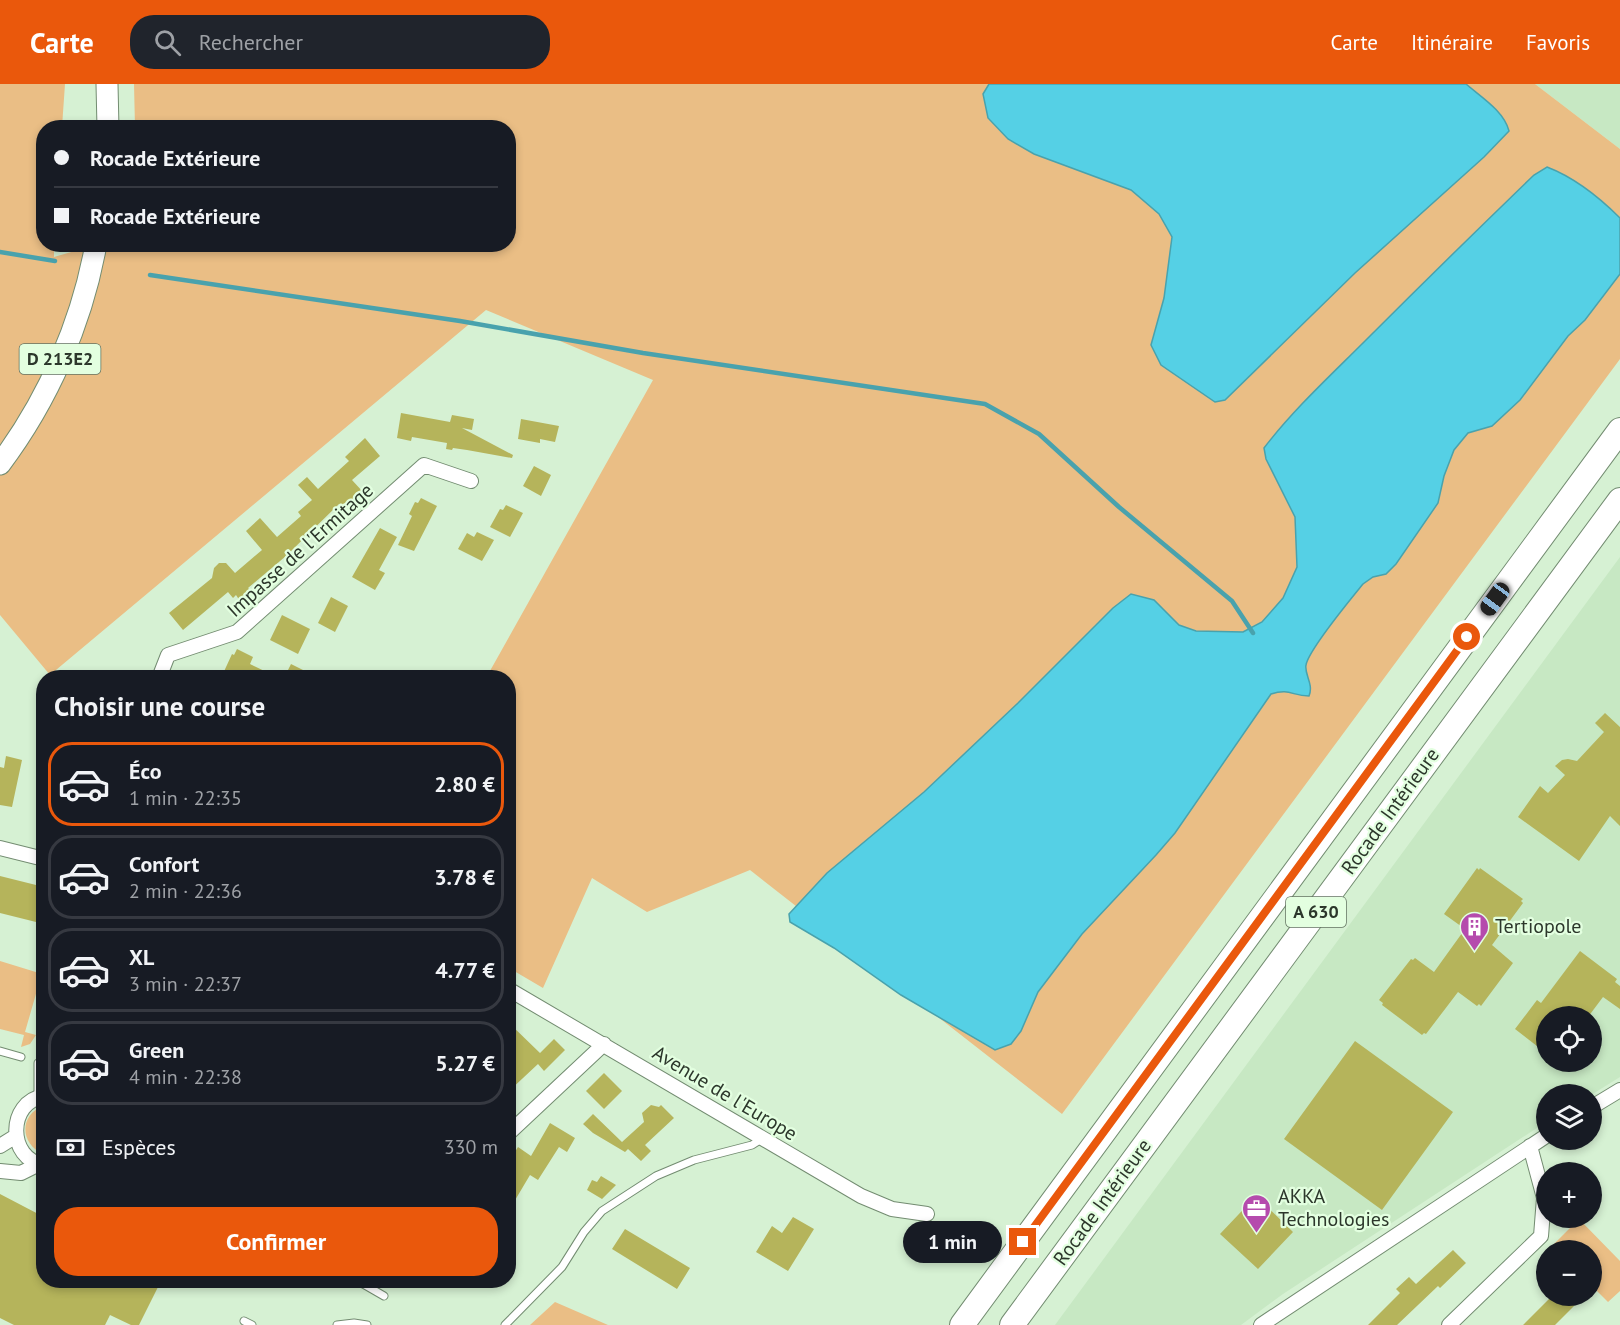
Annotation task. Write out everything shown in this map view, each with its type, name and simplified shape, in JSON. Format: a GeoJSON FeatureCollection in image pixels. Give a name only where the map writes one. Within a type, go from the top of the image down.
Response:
{"type":"FeatureCollection","features":[{"type":"Feature","properties":{"kind":"highway","name":"A 630"},"geometry":{"type":"LineString","coordinates":[[962,1325],[1620,430]]}},
{"type":"Feature","properties":{"kind":"highway","name":"Rocade Intérieure"},"geometry":{"type":"LineString","coordinates":[[1012,1325],[1620,500]]}},
{"type":"Feature","properties":{"kind":"highway"},"geometry":{"type":"LineString","coordinates":[[943,1325],[971,1289],[996,1280]]}},
{"type":"Feature","properties":{"kind":"main road"},"geometry":{"type":"LineString","coordinates":[[107,84],[108,120]]}},
{"type":"Feature","properties":{"kind":"main road","name":"D 213E2"},"geometry":{"type":"LineString","coordinates":[[0,464],[33,415],[51,380],[72,331],[87,286],[94,252]]}},
{"type":"Feature","properties":{"kind":"street","name":"Impasse de l'Ermitage"},"geometry":{"type":"LineString","coordinates":[[162,670],[168,655],[237,632],[424,465],[471,481]]}},
{"type":"Feature","properties":{"kind":"street"},"geometry":{"type":"LineString","coordinates":[[0,848],[36,857]]}},
{"type":"Feature","properties":{"kind":"street","name":"Avenue de l'Europe"},"geometry":{"type":"LineString","coordinates":[[516,994],[861,1196],[892,1209],[927,1214]]}},
{"type":"Feature","properties":{"kind":"street"},"geometry":{"type":"LineString","coordinates":[[516,1126],[604,1044]]}},
{"type":"Feature","properties":{"kind":"street"},"geometry":{"type":"LineString","coordinates":[[1602,1101],[1620,1090]]}},
{"type":"Feature","properties":{"kind":"street"},"geometry":{"type":"LineString","coordinates":[[36,1099],[27,1103],[17,1118],[16,1136],[21,1151],[36,1162]]}},
{"type":"Feature","properties":{"kind":"street"},"geometry":{"type":"LineString","coordinates":[[0,1146],[16,1136]]}},
{"type":"Feature","properties":{"kind":"street"},"geometry":{"type":"LineString","coordinates":[[1261,1325],[1536,1142]]}},
{"type":"Feature","properties":{"kind":"street"},"geometry":{"type":"LineString","coordinates":[[1449,1325],[1541,1236],[1544,1198],[1530,1146]]}},
{"type":"Feature","properties":{"kind":"street"},"geometry":{"type":"LineString","coordinates":[[0,1171],[21,1173],[36,1167]]}},
{"type":"Feature","properties":{"kind":"lane"},"geometry":{"type":"LineString","coordinates":[[0,1051],[21,1057]]}},
{"type":"Feature","properties":{"kind":"lane"},"geometry":{"type":"LineString","coordinates":[[505,1325],[562,1268],[584,1232],[602,1211],[656,1176],[694,1160],[752,1145],[763,1138]]}},
{"type":"Feature","properties":{"kind":"lane"},"geometry":{"type":"LineString","coordinates":[[370,1288],[384,1296]]}},
{"type":"Feature","properties":{"kind":"lane"},"geometry":{"type":"LineString","coordinates":[[244,1321],[252,1325]]}},
{"type":"Feature","properties":{"kind":"lane"},"geometry":{"type":"LineString","coordinates":[[337,1325],[367,1325]]}},
{"type":"Feature","properties":{"kind":"shaded area"},"geometry":{"type":"Polygon","coordinates":[[[0,84],[65,84],[62,120],[36,120],[36,252],[54,252],[54,257],[71,252],[516,252],[516,120],[135,120],[134,84],[1535,84],[1620,149],[1620,359],[1062,1114],[750,870],[647,912],[592,878],[543,988],[516,972],[516,670],[490,670],[653,380],[486,310],[56,670],[46,670],[0,615],[0,84]]]}},
{"type":"Feature","properties":{"kind":"shaded area"},"geometry":{"type":"Polygon","coordinates":[[[1535,84],[1620,84],[1620,149],[1535,84]]]}},
{"type":"Feature","properties":{"kind":"shaded area"},"geometry":{"type":"Polygon","coordinates":[[[1620,557],[1620,1077],[1602,1088],[1602,1084],[1536,1084],[1536,1129],[1283,1294],[1241,1325],[1055,1325],[1620,557]]]}},
{"type":"Feature","properties":{"kind":"shaded area"},"geometry":{"type":"Polygon","coordinates":[[[0,961],[36,972],[36,994],[25,1032],[36,1035],[30,1044],[21,1047],[24,1035],[0,1029],[0,961]]]}},
{"type":"Feature","properties":{"kind":"shaded area"},"geometry":{"type":"Polygon","coordinates":[[[35,1110],[36,1150],[30,1144],[25,1130],[26,1123],[35,1110]]]}},
{"type":"Feature","properties":{"kind":"shaded area"},"geometry":{"type":"Polygon","coordinates":[[[1570,1228],[1588,1228],[1600,1240],[1558,1240],[1570,1228]]]}},
{"type":"Feature","properties":{"kind":"shaded area"},"geometry":{"type":"Polygon","coordinates":[[[1602,1243],[1620,1261],[1620,1291],[1608,1302],[1602,1296],[1602,1243]]]}},
{"type":"Feature","properties":{"kind":"shaded area"},"geometry":{"type":"Polygon","coordinates":[[[555,1302],[608,1325],[530,1325],[555,1302]]]}},
{"type":"Feature","properties":{"kind":"water"},"geometry":{"type":"Polygon","coordinates":[[[989,84],[1466,84],[1497,111],[1509,131],[1484,157],[1355,273],[1225,400],[1215,402],[1161,365],[1151,345],[1164,298],[1172,237],[1159,214],[1131,190],[1034,154],[1008,139],[988,118],[983,94],[989,84]]]}},
{"type":"Feature","properties":{"kind":"water"},"geometry":{"type":"Polygon","coordinates":[[[1547,167],[1567,176],[1586,189],[1620,218],[1620,274],[1585,320],[1568,336],[1520,400],[1492,426],[1468,433],[1454,450],[1444,476],[1438,503],[1396,564],[1386,574],[1373,577],[1363,584],[1314,648],[1306,665],[1310,687],[1309,696],[1287,692],[1271,694],[1175,833],[1082,934],[1038,992],[1021,1031],[1011,1044],[995,1050],[901,995],[834,948],[790,922],[789,914],[827,873],[924,792],[1018,703],[1113,608],[1131,594],[1154,600],[1179,625],[1196,631],[1243,632],[1262,622],[1283,598],[1297,567],[1295,517],[1266,459],[1264,448],[1326,380],[1534,175],[1547,167]]]}},
{"type":"Feature","properties":{"kind":"building"},"geometry":{"type":"Polygon","coordinates":[[[401,413],[450,422],[452,415],[474,419],[472,430],[462,428],[513,455],[512,458],[453,448],[452,450],[446,449],[447,443],[412,437],[411,441],[397,438],[401,413]]]}},
{"type":"Feature","properties":{"kind":"building"},"geometry":{"type":"Polygon","coordinates":[[[521,419],[559,426],[555,442],[540,439],[540,443],[518,439],[521,419]]]}},
{"type":"Feature","properties":{"kind":"building"},"geometry":{"type":"Polygon","coordinates":[[[365,438],[380,456],[352,480],[363,492],[344,509],[339,504],[286,556],[248,588],[251,591],[240,601],[236,595],[233,598],[228,592],[183,630],[169,613],[212,578],[214,568],[219,563],[226,563],[235,573],[262,550],[246,531],[260,518],[277,537],[301,516],[298,512],[312,500],[298,485],[307,477],[318,489],[349,461],[345,457],[365,438]]]}},
{"type":"Feature","properties":{"kind":"building"},"geometry":{"type":"Polygon","coordinates":[[[534,466],[551,475],[541,496],[523,486],[534,466]]]}},
{"type":"Feature","properties":{"kind":"building"},"geometry":{"type":"Polygon","coordinates":[[[421,498],[437,506],[414,551],[398,545],[412,516],[409,514],[415,502],[418,503],[421,498]]]}},
{"type":"Feature","properties":{"kind":"building"},"geometry":{"type":"Polygon","coordinates":[[[506,505],[523,513],[510,537],[490,527],[500,509],[503,510],[506,505]]]}},
{"type":"Feature","properties":{"kind":"building"},"geometry":{"type":"Polygon","coordinates":[[[380,528],[397,537],[379,570],[385,573],[375,590],[352,577],[380,528]]]}},
{"type":"Feature","properties":{"kind":"building"},"geometry":{"type":"Polygon","coordinates":[[[477,532],[494,540],[482,561],[458,549],[467,533],[474,537],[477,532]]]}},
{"type":"Feature","properties":{"kind":"building"},"geometry":{"type":"Polygon","coordinates":[[[331,597],[348,606],[335,632],[318,623],[331,597]]]}},
{"type":"Feature","properties":{"kind":"building"},"geometry":{"type":"Polygon","coordinates":[[[282,615],[310,629],[298,654],[270,640],[282,615]]]}},
{"type":"Feature","properties":{"kind":"building"},"geometry":{"type":"Polygon","coordinates":[[[237,649],[253,657],[250,664],[262,670],[225,670],[232,654],[234,655],[237,649]]]}},
{"type":"Feature","properties":{"kind":"building"},"geometry":{"type":"Polygon","coordinates":[[[291,664],[303,670],[288,670],[291,664]]]}},
{"type":"Feature","properties":{"kind":"building"},"geometry":{"type":"Polygon","coordinates":[[[1605,713],[1620,727],[1620,826],[1610,816],[1579,861],[1518,817],[1540,786],[1548,793],[1565,775],[1555,766],[1562,760],[1577,761],[1604,732],[1595,723],[1605,713]]]}},
{"type":"Feature","properties":{"kind":"building"},"geometry":{"type":"Polygon","coordinates":[[[6,756],[22,760],[12,807],[0,805],[0,767],[4,768],[6,756]]]}},
{"type":"Feature","properties":{"kind":"building","name":"Tertiopole"},"geometry":{"type":"Polygon","coordinates":[[[1477,868],[1523,899],[1521,901],[1523,903],[1492,945],[1513,963],[1481,1006],[1479,1004],[1477,1006],[1458,992],[1426,1034],[1422,1035],[1382,1005],[1383,1003],[1379,1000],[1411,959],[1415,958],[1434,972],[1465,929],[1444,914],[1477,868]]]}},
{"type":"Feature","properties":{"kind":"building"},"geometry":{"type":"Polygon","coordinates":[[[0,876],[36,885],[36,922],[0,913],[0,876]]]}},
{"type":"Feature","properties":{"kind":"building"},"geometry":{"type":"Polygon","coordinates":[[[1580,951],[1617,979],[1615,982],[1620,986],[1620,1009],[1603,997],[1596,1006],[1536,1006],[1536,1045],[1515,1029],[1537,1000],[1541,1003],[1580,951]]]}},
{"type":"Feature","properties":{"kind":"building"},"geometry":{"type":"Polygon","coordinates":[[[516,1030],[540,1053],[554,1039],[565,1050],[544,1071],[538,1064],[516,1085],[516,1030]]]}},
{"type":"Feature","properties":{"kind":"building"},"geometry":{"type":"Polygon","coordinates":[[[1355,1041],[1453,1112],[1382,1210],[1284,1139],[1355,1041]]]}},
{"type":"Feature","properties":{"kind":"building"},"geometry":{"type":"Polygon","coordinates":[[[604,1073],[622,1091],[604,1109],[586,1091],[604,1073]]]}},
{"type":"Feature","properties":{"kind":"building"},"geometry":{"type":"Polygon","coordinates":[[[651,1105],[659,1107],[661,1105],[674,1118],[645,1145],[651,1151],[641,1161],[628,1149],[625,1152],[593,1133],[583,1124],[593,1114],[622,1142],[644,1122],[642,1113],[651,1105]]]}},
{"type":"Feature","properties":{"kind":"building"},"geometry":{"type":"Polygon","coordinates":[[[550,1123],[575,1138],[567,1152],[559,1147],[538,1180],[530,1175],[516,1199],[516,1150],[518,1147],[531,1156],[550,1123]]]}},
{"type":"Feature","properties":{"kind":"building"},"geometry":{"type":"Polygon","coordinates":[[[601,1176],[616,1185],[602,1199],[587,1190],[592,1180],[597,1182],[601,1176]]]}},
{"type":"Feature","properties":{"kind":"building"},"geometry":{"type":"Polygon","coordinates":[[[0,1194],[36,1213],[36,1288],[158,1288],[139,1325],[131,1325],[110,1315],[105,1325],[14,1325],[0,1318],[0,1194]]]}},
{"type":"Feature","properties":{"kind":"building","name":"AKKA Technologies"},"geometry":{"type":"Polygon","coordinates":[[[1256,1196],[1293,1232],[1258,1269],[1220,1234],[1256,1196]]]}},
{"type":"Feature","properties":{"kind":"building"},"geometry":{"type":"Polygon","coordinates":[[[793,1217],[814,1229],[788,1271],[756,1252],[772,1226],[782,1233],[793,1217]]]}},
{"type":"Feature","properties":{"kind":"building"},"geometry":{"type":"Polygon","coordinates":[[[625,1229],[690,1268],[677,1289],[612,1249],[625,1229]]]}},
{"type":"Feature","properties":{"kind":"building"},"geometry":{"type":"Polygon","coordinates":[[[1453,1250],[1466,1263],[1440,1288],[1438,1286],[1397,1325],[1368,1325],[1400,1293],[1396,1289],[1409,1277],[1416,1284],[1453,1250]]]}},
{"type":"Feature","properties":{"kind":"building"},"geometry":{"type":"Polygon","coordinates":[[[1542,1306],[1574,1306],[1555,1325],[1523,1325],[1542,1306]]]}},
{"type":"Feature","properties":{"kind":"waterway"},"geometry":{"type":"LineString","coordinates":[[0,252],[55,261]]}},
{"type":"Feature","properties":{"kind":"waterway"},"geometry":{"type":"LineString","coordinates":[[150,275],[460,321],[643,353],[985,404],[1039,434],[1119,507],[1232,601],[1253,633]]}},
{"type":"Feature","properties":{"kind":"place","name":"Tertiopole"},"geometry":{"type":"Point","coordinates":[1474,952]}},
{"type":"Feature","properties":{"kind":"place","name":"AKKA Technologies"},"geometry":{"type":"Point","coordinates":[1257,1234]}},
{"type":"Feature","properties":{"kind":"route"},"geometry":{"type":"LineString","coordinates":[[1023,1242],[1467,637]]}}]}
